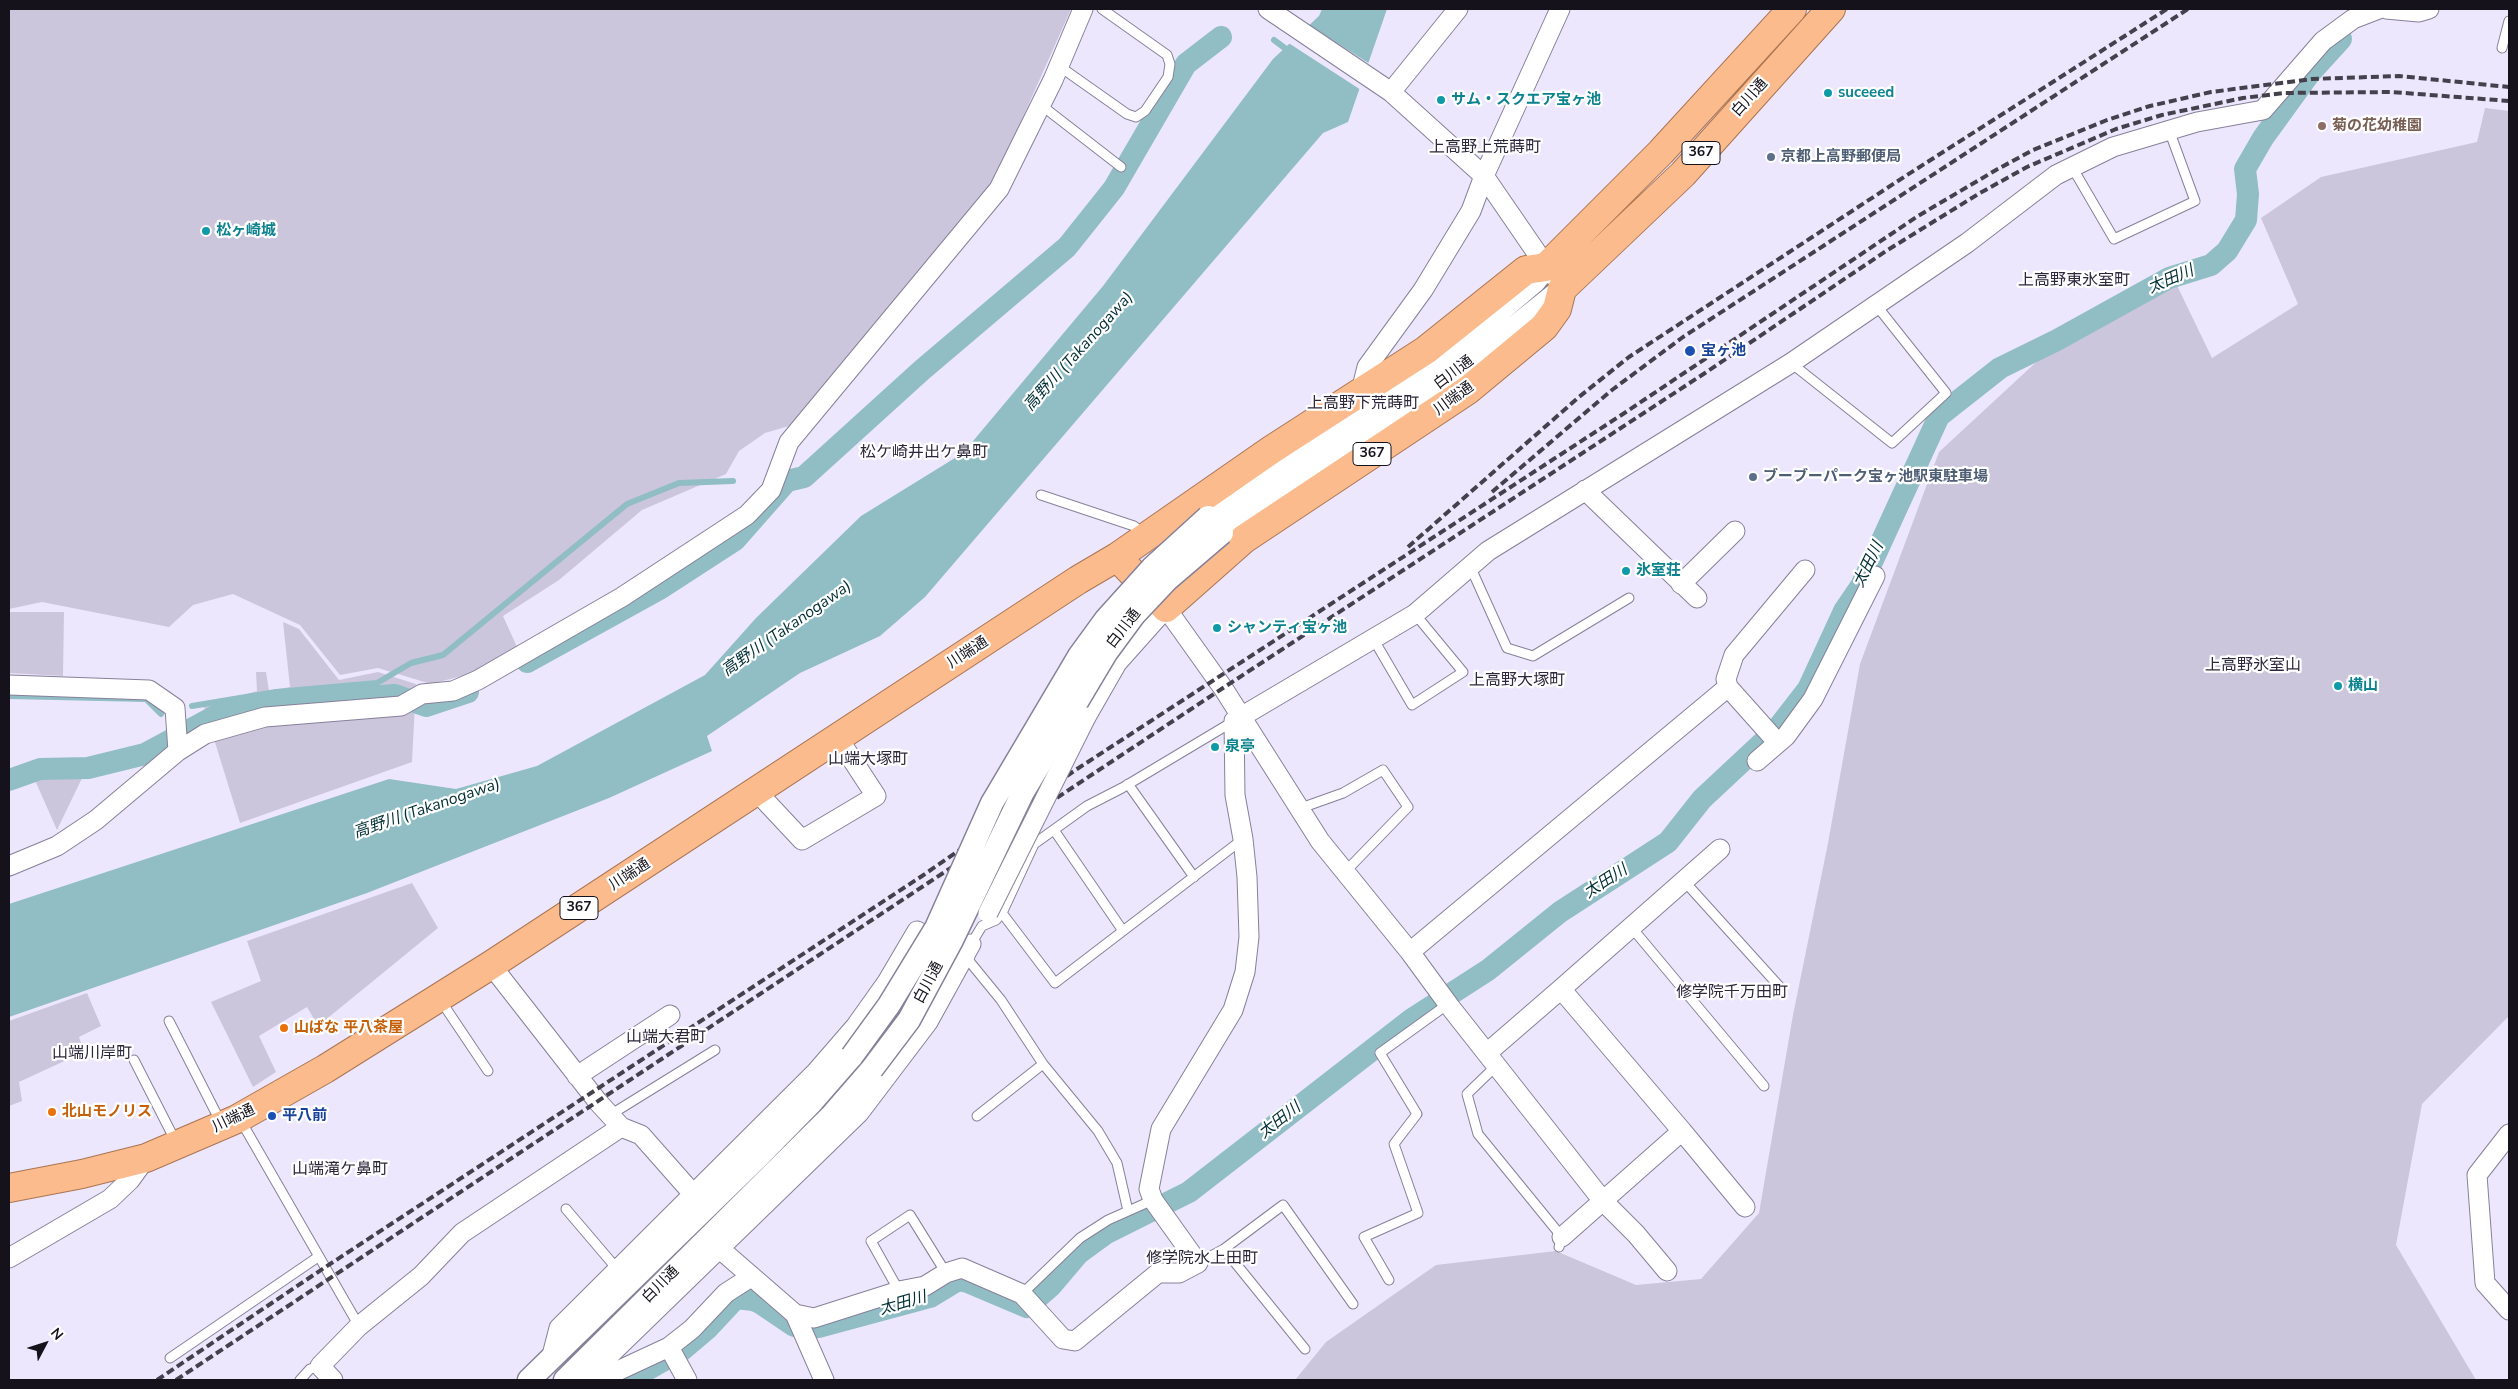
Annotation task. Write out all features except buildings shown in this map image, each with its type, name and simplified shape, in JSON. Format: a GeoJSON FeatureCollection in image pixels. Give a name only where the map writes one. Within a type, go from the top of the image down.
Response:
{"type":"FeatureCollection","features":[{"type":"Feature","properties":{"kind":"highway","name":"白川通"},"geometry":{"type":"LineString","coordinates":[[1546,267],[1661,152],[1792,9]]}},
{"type":"Feature","properties":{"kind":"highway","name":"白川通"},"geometry":{"type":"LineString","coordinates":[[1562,288],[1683,174],[1831,9]]}},
{"type":"Feature","properties":{"kind":"highway","name":"川端通"},"geometry":{"type":"LineString","coordinates":[[9,1188],[82,1174],[146,1158],[237,1119],[325,1069],[491,965],[1078,580],[1117,557],[1361,390],[1426,350],[1526,270],[1546,267]]}},
{"type":"Feature","properties":{"kind":"highway","name":"川端通"},"geometry":{"type":"LineString","coordinates":[[1166,608],[1244,540],[1419,424],[1506,359],[1544,327],[1557,309],[1562,288]]}},
{"type":"Feature","properties":{"kind":"highway"},"geometry":{"type":"LineString","coordinates":[[1117,557],[1166,608]]}},
{"type":"Feature","properties":{"kind":"street"},"geometry":{"type":"LineString","coordinates":[[9,866],[57,846],[96,820],[178,739],[206,734],[265,717],[401,706],[422,694],[453,691],[478,680],[614,602],[747,515],[773,485],[789,442],[999,190],[1041,105],[1083,9]]}},
{"type":"Feature","properties":{"kind":"street"},"geometry":{"type":"LineString","coordinates":[[1387,89],[1458,9]]}},
{"type":"Feature","properties":{"kind":"street"},"geometry":{"type":"LineString","coordinates":[[1361,390],[1367,367],[1423,290],[1471,211],[1484,176],[1560,9]]}},
{"type":"Feature","properties":{"kind":"street"},"geometry":{"type":"LineString","coordinates":[[1238,719],[1374,640],[1414,614],[1488,551],[1791,363],[1967,243],[2056,175],[2113,147],[2198,122],[2263,110],[2323,41],[2352,19],[2379,9]]}},
{"type":"Feature","properties":{"kind":"street"},"geometry":{"type":"LineString","coordinates":[[2386,9],[2419,12],[2429,9]]}},
{"type":"Feature","properties":{"kind":"street"},"geometry":{"type":"LineString","coordinates":[[1274,13],[1387,89],[1484,176],[1562,288]]}},
{"type":"Feature","properties":{"kind":"street","name":"白川通"},"geometry":{"type":"LineString","coordinates":[[529,1380],[760,1155],[811,1103],[852,1056],[889,1005],[936,928],[992,803],[1079,656],[1106,619],[1152,568],[1215,525],[1457,347],[1535,281],[1546,267]]}},
{"type":"Feature","properties":{"kind":"street","name":"白川通"},"geometry":{"type":"LineString","coordinates":[[575,1376],[832,1115],[872,1069],[909,1020],[952,940],[1023,792],[1106,653],[1134,615],[1215,525],[1257,506],[1401,413],[1501,338],[1562,288]]}},
{"type":"Feature","properties":{"kind":"street"},"geometry":{"type":"LineString","coordinates":[[1585,490],[1697,598]]}},
{"type":"Feature","properties":{"kind":"street"},"geometry":{"type":"LineString","coordinates":[[1681,584],[1735,531]]}},
{"type":"Feature","properties":{"kind":"street"},"geometry":{"type":"LineString","coordinates":[[1778,743],[1728,688],[1726,679],[1734,655],[1805,570]]}},
{"type":"Feature","properties":{"kind":"street"},"geometry":{"type":"LineString","coordinates":[[1757,761],[1786,736],[1813,699],[1875,576]]}},
{"type":"Feature","properties":{"kind":"street"},"geometry":{"type":"LineString","coordinates":[[991,917],[1086,716],[1117,663],[1166,608],[1238,719],[1301,808],[1320,841],[1410,952],[1448,1004],[1603,1201],[1636,1234],[1667,1271]]}},
{"type":"Feature","properties":{"kind":"street"},"geometry":{"type":"LineString","coordinates":[[9,685],[148,690],[175,708],[178,739]]}},
{"type":"Feature","properties":{"kind":"street"},"geometry":{"type":"LineString","coordinates":[[1410,952],[1728,688]]}},
{"type":"Feature","properties":{"kind":"street"},"geometry":{"type":"LineString","coordinates":[[794,1314],[814,1318],[899,1291],[925,1286],[946,1273],[962,1268],[1022,1294],[1063,1340],[1074,1341],[1158,1273],[1179,1273],[1198,1263],[1153,1200],[1149,1188],[1160,1128],[1233,1010],[1245,972],[1249,936],[1243,839],[1234,795],[1238,719]]}},
{"type":"Feature","properties":{"kind":"street"},"geometry":{"type":"LineString","coordinates":[[757,792],[802,840],[876,796],[838,738]]}},
{"type":"Feature","properties":{"kind":"street"},"geometry":{"type":"LineString","coordinates":[[1492,1060],[1561,989],[1685,882],[1720,849]]}},
{"type":"Feature","properties":{"kind":"street"},"geometry":{"type":"LineString","coordinates":[[550,1358],[559,1328],[816,1072],[855,1026],[886,982],[917,931],[968,950],[928,1022],[859,1112],[720,1249],[575,1376]]}},
{"type":"Feature","properties":{"kind":"street"},"geometry":{"type":"LineString","coordinates":[[491,965],[577,1076],[615,1121],[642,1135],[694,1195]]}},
{"type":"Feature","properties":{"kind":"street"},"geometry":{"type":"LineString","coordinates":[[1561,989],[1745,1207]]}},
{"type":"Feature","properties":{"kind":"street"},"geometry":{"type":"LineString","coordinates":[[577,1076],[670,1015]]}},
{"type":"Feature","properties":{"kind":"street"},"geometry":{"type":"LineString","coordinates":[[332,1380],[320,1366],[359,1326],[421,1276],[462,1233],[615,1121]]}},
{"type":"Feature","properties":{"kind":"street"},"geometry":{"type":"LineString","coordinates":[[1560,1242],[1682,1131]]}},
{"type":"Feature","properties":{"kind":"street"},"geometry":{"type":"LineString","coordinates":[[2506,1144],[2477,1175],[2485,1283],[2509,1310]]}},
{"type":"Feature","properties":{"kind":"street"},"geometry":{"type":"LineString","coordinates":[[9,1258],[110,1199],[130,1180],[146,1158]]}},
{"type":"Feature","properties":{"kind":"street"},"geometry":{"type":"LineString","coordinates":[[720,1249],[794,1314],[824,1380]]}},
{"type":"Feature","properties":{"kind":"street"},"geometry":{"type":"LineString","coordinates":[[575,1376],[611,1374],[669,1348],[692,1329],[726,1293],[750,1277]]}},
{"type":"Feature","properties":{"kind":"street"},"geometry":{"type":"LineString","coordinates":[[669,1348],[687,1380]]}},
{"type":"Feature","properties":{"kind":"lane"},"geometry":{"type":"LineString","coordinates":[[1058,66],[1127,114],[1136,117],[1145,111],[1168,77],[1170,64],[1167,54],[1102,9]]}},
{"type":"Feature","properties":{"kind":"lane"},"geometry":{"type":"LineString","coordinates":[[2502,48],[2509,21]]}},
{"type":"Feature","properties":{"kind":"lane"},"geometry":{"type":"LineString","coordinates":[[1041,105],[1121,167]]}},
{"type":"Feature","properties":{"kind":"lane"},"geometry":{"type":"LineString","coordinates":[[2072,167],[2114,239],[2195,201],[2169,130]]}},
{"type":"Feature","properties":{"kind":"lane"},"geometry":{"type":"LineString","coordinates":[[1791,363],[1892,443],[1946,393],[1876,305]]}},
{"type":"Feature","properties":{"kind":"lane"},"geometry":{"type":"LineString","coordinates":[[1041,495],[1134,526],[1146,536]]}},
{"type":"Feature","properties":{"kind":"lane"},"geometry":{"type":"LineString","coordinates":[[1470,566],[1507,648],[1533,656],[1629,598]]}},
{"type":"Feature","properties":{"kind":"lane"},"geometry":{"type":"LineString","coordinates":[[1374,640],[1412,705],[1463,672],[1414,614]]}},
{"type":"Feature","properties":{"kind":"lane"},"geometry":{"type":"LineString","coordinates":[[1128,1211],[1116,1163],[1108,1147],[1043,1064],[968,950],[991,917],[1034,844],[1087,806],[1238,719]]}},
{"type":"Feature","properties":{"kind":"lane"},"geometry":{"type":"LineString","coordinates":[[1301,808],[1343,793],[1383,770],[1408,807],[1345,872]]}},
{"type":"Feature","properties":{"kind":"lane"},"geometry":{"type":"LineString","coordinates":[[1128,784],[1194,877]]}},
{"type":"Feature","properties":{"kind":"lane"},"geometry":{"type":"LineString","coordinates":[[1054,830],[1123,931]]}},
{"type":"Feature","properties":{"kind":"lane"},"geometry":{"type":"LineString","coordinates":[[991,917],[1055,983],[1243,839]]}},
{"type":"Feature","properties":{"kind":"lane"},"geometry":{"type":"LineString","coordinates":[[1685,882],[1779,986]]}},
{"type":"Feature","properties":{"kind":"lane"},"geometry":{"type":"LineString","coordinates":[[1632,928],[1764,1086]]}},
{"type":"Feature","properties":{"kind":"lane"},"geometry":{"type":"LineString","coordinates":[[439,998],[488,1070]]}},
{"type":"Feature","properties":{"kind":"lane"},"geometry":{"type":"LineString","coordinates":[[1389,1280],[1364,1237],[1418,1213],[1394,1144],[1417,1114],[1380,1053],[1448,1004]]}},
{"type":"Feature","properties":{"kind":"lane"},"geometry":{"type":"LineString","coordinates":[[169,1021],[217,1115],[237,1119],[245,1128],[359,1326]]}},
{"type":"Feature","properties":{"kind":"lane"},"geometry":{"type":"LineString","coordinates":[[615,1121],[715,1050]]}},
{"type":"Feature","properties":{"kind":"lane"},"geometry":{"type":"LineString","coordinates":[[134,1060],[178,1145]]}},
{"type":"Feature","properties":{"kind":"lane"},"geometry":{"type":"LineString","coordinates":[[1492,1060],[1467,1094],[1478,1134],[1560,1242]]}},
{"type":"Feature","properties":{"kind":"lane"},"geometry":{"type":"LineString","coordinates":[[977,1116],[1043,1064]]}},
{"type":"Feature","properties":{"kind":"lane"},"geometry":{"type":"LineString","coordinates":[[1022,1294],[1080,1238],[1128,1211],[1153,1200]]}},
{"type":"Feature","properties":{"kind":"lane"},"geometry":{"type":"LineString","coordinates":[[1198,1263],[1224,1249],[1283,1205],[1353,1304]]}},
{"type":"Feature","properties":{"kind":"lane"},"geometry":{"type":"LineString","coordinates":[[566,1209],[619,1270]]}},
{"type":"Feature","properties":{"kind":"lane"},"geometry":{"type":"LineString","coordinates":[[899,1291],[871,1241],[910,1216],[946,1273]]}},
{"type":"Feature","properties":{"kind":"lane"},"geometry":{"type":"LineString","coordinates":[[1224,1249],[1305,1348]]}},
{"type":"Feature","properties":{"kind":"lane"},"geometry":{"type":"LineString","coordinates":[[170,1358],[318,1257]]}},
{"type":"Feature","properties":{"kind":"lane"},"geometry":{"type":"LineString","coordinates":[[300,1380],[310,1369],[320,1366]]}},
{"type":"Feature","properties":{"kind":"shaded area"},"geometry":{"type":"Polygon","coordinates":[[[9,9],[1071,9],[990,191],[899,294],[811,404],[789,426],[765,433],[739,451],[726,474],[642,510],[559,580],[503,616],[518,649],[481,671],[431,684],[378,668],[340,675],[300,625],[233,594],[193,605],[169,627],[42,602],[9,609],[9,9]]]}},
{"type":"Feature","properties":{"kind":"shaded area"},"geometry":{"type":"Polygon","coordinates":[[[2485,108],[2509,111],[2509,1016],[2422,1104],[2396,1245],[2476,1380],[1295,1380],[1326,1342],[1436,1265],[1556,1251],[1636,1285],[1701,1279],[1759,1213],[1793,1015],[1828,843],[1860,664],[1939,452],[2046,353],[2171,273],[2212,358],[2298,304],[2261,218],[2321,177],[2477,142],[2485,108]]]}},
{"type":"Feature","properties":{"kind":"shaded area"},"geometry":{"type":"Polygon","coordinates":[[[9,612],[64,612],[63,676],[9,673],[9,612]]]}},
{"type":"Feature","properties":{"kind":"shaded area"},"geometry":{"type":"Polygon","coordinates":[[[283,622],[299,629],[339,680],[378,672],[416,684],[412,762],[240,823],[204,707],[257,691],[256,672],[266,672],[269,691],[290,687],[283,622]]]}},
{"type":"Feature","properties":{"kind":"shaded area"},"geometry":{"type":"Polygon","coordinates":[[[84,774],[57,830],[34,778],[84,774]]]}},
{"type":"Feature","properties":{"kind":"shaded area"},"geometry":{"type":"Polygon","coordinates":[[[412,883],[438,928],[318,1026],[307,1007],[259,1036],[276,1072],[253,1087],[211,1002],[261,981],[247,941],[412,883]]]}},
{"type":"Feature","properties":{"kind":"shaded area"},"geometry":{"type":"Polygon","coordinates":[[[87,993],[101,1026],[79,1037],[84,1052],[19,1082],[22,1101],[9,1106],[9,1021],[87,993]]]}},
{"type":"Feature","properties":{"kind":"water","name":"高野川 (Takanogawa)"},"geometry":{"type":"Polygon","coordinates":[[[1322,9],[1387,9],[1348,122],[1323,133],[925,597],[880,636],[800,673],[707,736],[712,751],[609,798],[367,893],[9,1017],[9,904],[389,779],[456,789],[537,766],[705,675],[756,618],[861,516],[963,453],[1103,286],[1273,59],[1319,16],[1322,9]]]}},
{"type":"Feature","properties":{"kind":"pier"},"geometry":{"type":"Polygon","coordinates":[[[1307,24],[1370,64],[1361,90],[1287,42],[1307,24]]]}},
{"type":"Feature","properties":{"kind":"waterway"},"geometry":{"type":"LineString","coordinates":[[527,662],[661,588],[735,540],[787,481],[804,477],[922,370],[1067,247],[1114,188],[1186,64],[1221,37]]}},
{"type":"Feature","properties":{"kind":"waterway","name":"太田川"},"geometry":{"type":"LineString","coordinates":[[629,1380],[682,1350],[708,1328],[736,1298],[753,1300],[760,1303],[794,1326],[819,1327],[930,1297],[958,1280],[968,1282],[1027,1307],[1051,1286],[1079,1253],[1105,1234],[1189,1192],[1412,1019],[1488,970],[1560,912],[1668,842],[1702,799],[1777,729],[1808,689],[1844,611],[1861,586],[1939,416],[2000,368],[2057,340],[2169,278],[2211,265],[2227,251],[2246,220],[2248,194],[2245,169],[2263,138],[2310,73],[2341,39]]}},
{"type":"Feature","properties":{"kind":"waterway"},"geometry":{"type":"LineString","coordinates":[[1274,40],[1290,52]]}},
{"type":"Feature","properties":{"kind":"waterway"},"geometry":{"type":"LineString","coordinates":[[192,706],[276,692],[377,683],[411,663],[443,655],[627,504],[679,483],[733,481]]}},
{"type":"Feature","properties":{"kind":"waterway"},"geometry":{"type":"LineString","coordinates":[[9,780],[40,769],[88,768],[145,754],[223,712],[287,703],[395,695],[426,706],[468,692]]}},
{"type":"Feature","properties":{"kind":"waterway"},"geometry":{"type":"LineString","coordinates":[[9,696],[146,699],[161,714]]}},
{"type":"Feature","properties":{"kind":"railway"},"geometry":{"type":"LineString","coordinates":[[1408,547],[1579,397],[1629,357],[1904,177],[2167,9]]}},
{"type":"Feature","properties":{"kind":"railway"},"geometry":{"type":"LineString","coordinates":[[1492,492],[1612,390],[1683,337],[2188,9]]}},
{"type":"Feature","properties":{"kind":"railway"},"geometry":{"type":"LineString","coordinates":[[157,1380],[324,1268],[922,876],[1074,771],[1626,412],[1918,216],[1996,170],[2033,150],[2107,120],[2150,106],[2211,92],[2312,79],[2399,76],[2509,87]]}},
{"type":"Feature","properties":{"kind":"railway"},"geometry":{"type":"LineString","coordinates":[[176,1380],[1223,688],[1705,373],[1886,251],[1980,193],[2027,167],[2116,129],[2162,115],[2243,98],[2284,93],[2392,92],[2509,101]]}},
{"type":"Feature","properties":{"kind":"place","name":"suceeed"},"geometry":{"type":"Point","coordinates":[1828,93]}},
{"type":"Feature","properties":{"kind":"place","name":"サム・スクエア宝ヶ池"},"geometry":{"type":"Point","coordinates":[1441,100]}},
{"type":"Feature","properties":{"kind":"place","name":"菊の花幼稚園"},"geometry":{"type":"Point","coordinates":[2322,126]}},
{"type":"Feature","properties":{"kind":"place","name":"京都上高野郵便局"},"geometry":{"type":"Point","coordinates":[1771,157]}},
{"type":"Feature","properties":{"kind":"place","name":"松ヶ崎城"},"geometry":{"type":"Point","coordinates":[206,231]}},
{"type":"Feature","properties":{"kind":"place","name":"宝ヶ池"},"geometry":{"type":"Point","coordinates":[1690,351]}},
{"type":"Feature","properties":{"kind":"place","name":"ブーブーパーク宝ヶ池駅東駐車場"},"geometry":{"type":"Point","coordinates":[1753,477]}},
{"type":"Feature","properties":{"kind":"place","name":"氷室荘"},"geometry":{"type":"Point","coordinates":[1626,571]}},
{"type":"Feature","properties":{"kind":"place","name":"シャンティ宝ヶ池"},"geometry":{"type":"Point","coordinates":[1217,628]}},
{"type":"Feature","properties":{"kind":"place","name":"横山"},"geometry":{"type":"Point","coordinates":[2338,686]}},
{"type":"Feature","properties":{"kind":"place","name":"泉亭"},"geometry":{"type":"Point","coordinates":[1215,747]}},
{"type":"Feature","properties":{"kind":"place","name":"山ばな 平八茶屋"},"geometry":{"type":"Point","coordinates":[284,1028]}},
{"type":"Feature","properties":{"kind":"place","name":"北山モノリス"},"geometry":{"type":"Point","coordinates":[52,1112]}},
{"type":"Feature","properties":{"kind":"place","name":"平八前"},"geometry":{"type":"Point","coordinates":[272,1116]}},
{"type":"Feature","properties":{"kind":"district","name":"上高野上荒蒔町"},"geometry":{"type":"Point","coordinates":[1485,148]}},
{"type":"Feature","properties":{"kind":"district","name":"上高野東氷室町"},"geometry":{"type":"Point","coordinates":[2074,281]}},
{"type":"Feature","properties":{"kind":"district","name":"上高野下荒蒔町"},"geometry":{"type":"Point","coordinates":[1363,404]}},
{"type":"Feature","properties":{"kind":"district","name":"松ケ崎井出ケ鼻町"},"geometry":{"type":"Point","coordinates":[924,453]}},
{"type":"Feature","properties":{"kind":"district","name":"上高野氷室山"},"geometry":{"type":"Point","coordinates":[2253,666]}},
{"type":"Feature","properties":{"kind":"district","name":"上高野大塚町"},"geometry":{"type":"Point","coordinates":[1517,681]}},
{"type":"Feature","properties":{"kind":"district","name":"山端大塚町"},"geometry":{"type":"Point","coordinates":[868,760]}},
{"type":"Feature","properties":{"kind":"district","name":"修学院千万田町"},"geometry":{"type":"Point","coordinates":[1732,993]}},
{"type":"Feature","properties":{"kind":"district","name":"山端大君町"},"geometry":{"type":"Point","coordinates":[666,1038]}},
{"type":"Feature","properties":{"kind":"district","name":"山端川岸町"},"geometry":{"type":"Point","coordinates":[92,1054]}},
{"type":"Feature","properties":{"kind":"district","name":"山端滝ケ鼻町"},"geometry":{"type":"Point","coordinates":[340,1170]}},
{"type":"Feature","properties":{"kind":"district","name":"修学院水上田町"},"geometry":{"type":"Point","coordinates":[1202,1259]}}]}
